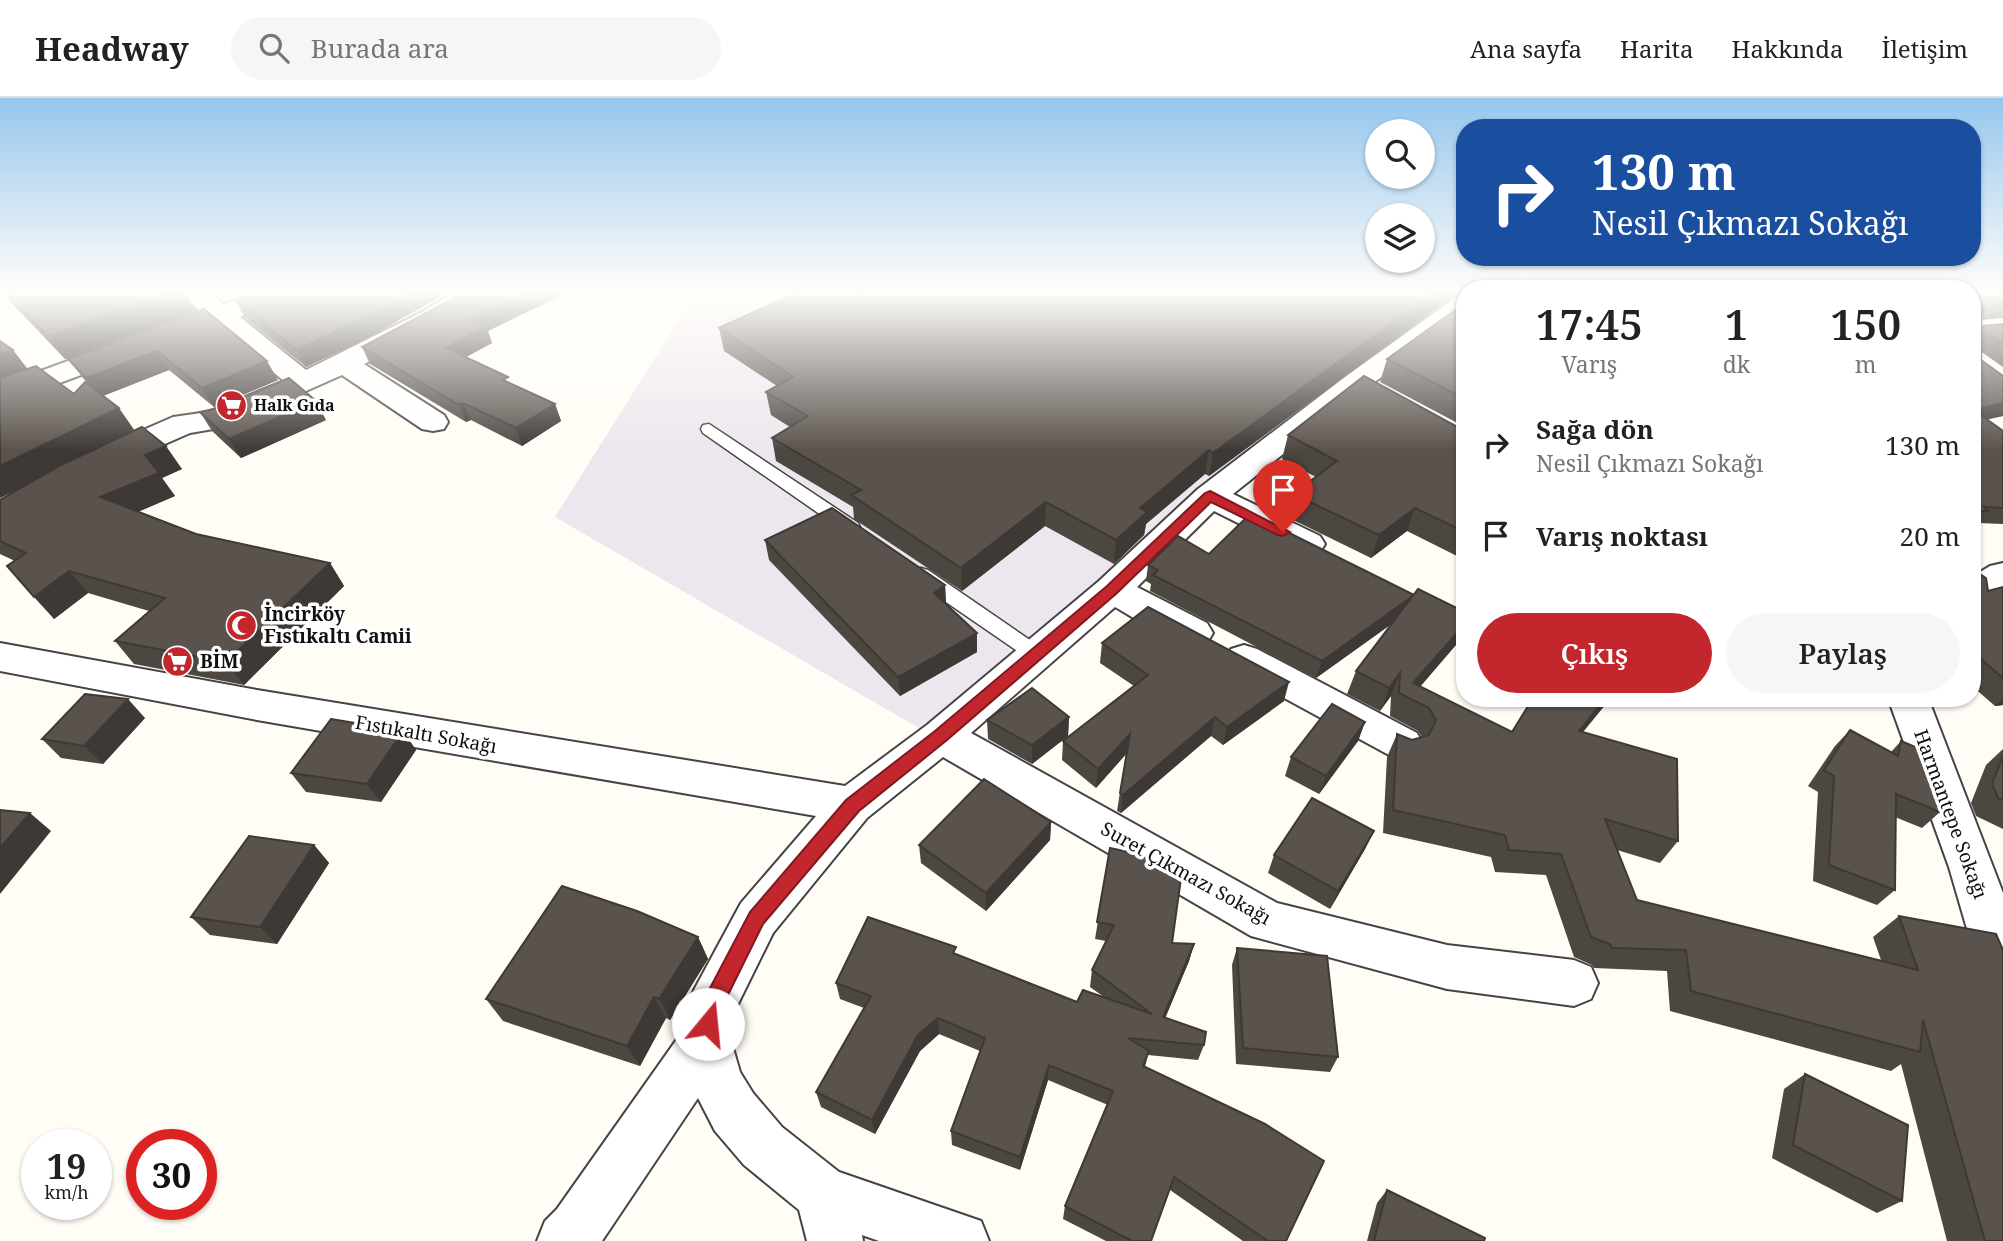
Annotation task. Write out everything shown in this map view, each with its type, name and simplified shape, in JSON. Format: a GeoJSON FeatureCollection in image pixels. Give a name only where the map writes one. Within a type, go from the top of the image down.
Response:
{"type":"FeatureCollection","features":[{"type":"Feature","properties":{"kind":"street"},"geometry":{"type":"LineString","coordinates":[[0,396],[144,344]]}},
{"type":"Feature","properties":{"kind":"street"},"geometry":{"type":"LineString","coordinates":[[257,344],[304,383]]}},
{"type":"Feature","properties":{"kind":"street"},"geometry":{"type":"LineString","coordinates":[[80,470],[184,424],[214,421],[304,383],[380,344]]}},
{"type":"Feature","properties":{"kind":"street"},"geometry":{"type":"LineString","coordinates":[[961,1241],[829,1218],[734,1112],[717,1082],[706,1041],[711,1007],[757,918],[852,805],[941,736],[1112,590],[1210,496],[1367,389],[1418,344]]}},
{"type":"Feature","properties":{"kind":"street"},"geometry":{"type":"LineString","coordinates":[[344,363],[433,422]]}},
{"type":"Feature","properties":{"kind":"street"},"geometry":{"type":"LineString","coordinates":[[1210,496],[1331,556]]}},
{"type":"Feature","properties":{"kind":"street"},"geometry":{"type":"LineString","coordinates":[[1981,588],[2003,575]]}},
{"type":"Feature","properties":{"kind":"street"},"geometry":{"type":"LineString","coordinates":[[1112,590],[1403,744]]}},
{"type":"Feature","properties":{"kind":"street","name":"Fıstıkaltı Sokağı"},"geometry":{"type":"LineString","coordinates":[[0,657],[257,705],[852,805]]}},
{"type":"Feature","properties":{"kind":"street","name":"Harmantepe Sokağı"},"geometry":{"type":"LineString","coordinates":[[1911,707],[1992,926],[2003,970]]}},
{"type":"Feature","properties":{"kind":"street","name":"Suret Çıkmazı Sokağı"},"geometry":{"type":"LineString","coordinates":[[941,736],[1267,921],[1447,967],[1574,983]]}},
{"type":"Feature","properties":{"kind":"street"},"geometry":{"type":"LineString","coordinates":[[565,1241],[577,1229],[706,1041]]}},
{"type":"Feature","properties":{"kind":"lane"},"geometry":{"type":"LineString","coordinates":[[709,429],[867,538]]}},
{"type":"Feature","properties":{"kind":"lane"},"geometry":{"type":"LineString","coordinates":[[901,561],[1036,654]]}},
{"type":"Feature","properties":{"kind":"shaded area"},"geometry":{"type":"Polygon","coordinates":[[[663,344],[1408,344],[924,731],[555,517],[663,344]]]}},
{"type":"Feature","properties":{"kind":"building"},"geometry":{"type":"Polygon","coordinates":[[[0,344],[13,350],[0,355],[0,344]]]}},
{"type":"Feature","properties":{"kind":"building"},"geometry":{"type":"Polygon","coordinates":[[[108,344],[247,344],[267,361],[202,388],[157,351],[86,378],[68,359],[108,344]]]}},
{"type":"Feature","properties":{"kind":"building"},"geometry":{"type":"Polygon","coordinates":[[[290,344],[309,344],[297,350],[290,344]]]}},
{"type":"Feature","properties":{"kind":"building"},"geometry":{"type":"Polygon","coordinates":[[[367,344],[453,344],[446,348],[508,377],[503,380],[555,404],[516,428],[463,403],[459,405],[362,347],[367,344]]]}},
{"type":"Feature","properties":{"kind":"building"},"geometry":{"type":"Polygon","coordinates":[[[744,344],[1363,344],[1213,453],[1209,450],[1140,508],[1147,512],[1116,540],[1046,502],[961,568],[851,495],[861,490],[772,438],[808,416],[766,392],[793,377],[744,344]]]}},
{"type":"Feature","properties":{"kind":"building"},"geometry":{"type":"Polygon","coordinates":[[[1407,344],[1456,344],[1456,394],[1387,359],[1407,344]]]}},
{"type":"Feature","properties":{"kind":"building"},"geometry":{"type":"Polygon","coordinates":[[[1981,360],[2003,376],[2003,403],[1981,408],[1981,360]]]}},
{"type":"Feature","properties":{"kind":"building"},"geometry":{"type":"Polygon","coordinates":[[[36,366],[74,394],[85,382],[119,408],[0,466],[0,378],[36,366]]]}},
{"type":"Feature","properties":{"kind":"building"},"geometry":{"type":"Polygon","coordinates":[[[1364,376],[1456,426],[1456,528],[1415,508],[1379,535],[1293,494],[1337,461],[1288,435],[1364,376]]]}},
{"type":"Feature","properties":{"kind":"building"},"geometry":{"type":"Polygon","coordinates":[[[289,378],[316,401],[229,439],[200,412],[218,408],[289,378]]]}},
{"type":"Feature","properties":{"kind":"building"},"geometry":{"type":"Polygon","coordinates":[[[1981,415],[2003,431],[2003,508],[1984,507],[1988,511],[1981,511],[1981,415]]]}},
{"type":"Feature","properties":{"kind":"building"},"geometry":{"type":"Polygon","coordinates":[[[142,427],[166,446],[145,455],[159,473],[100,497],[196,534],[330,563],[226,662],[115,641],[165,598],[69,571],[34,597],[7,566],[26,553],[0,541],[0,500],[61,465],[142,427]]]}},
{"type":"Feature","properties":{"kind":"building"},"geometry":{"type":"Polygon","coordinates":[[[832,508],[945,585],[934,593],[977,633],[898,677],[765,540],[832,508]]]}},
{"type":"Feature","properties":{"kind":"building"},"geometry":{"type":"Polygon","coordinates":[[[1246,518],[1260,525],[1265,521],[1414,595],[1322,661],[1153,575],[1158,570],[1148,565],[1178,536],[1209,554],[1246,518]]]}},
{"type":"Feature","properties":{"kind":"building"},"geometry":{"type":"Polygon","coordinates":[[[1981,575],[1986,578],[1988,591],[2003,587],[2003,678],[1981,659],[1981,575]]]}},
{"type":"Feature","properties":{"kind":"building"},"geometry":{"type":"Polygon","coordinates":[[[1418,589],[1456,608],[1456,634],[1413,683],[1456,704],[1456,707],[1461,707],[1512,732],[1527,707],[1599,707],[1579,731],[1677,759],[1678,841],[1605,819],[1637,900],[1918,970],[1899,916],[1996,934],[2003,950],[2003,1241],[1985,1241],[1923,1020],[1920,1052],[1691,991],[1686,950],[1612,948],[1610,944],[1591,937],[1561,854],[1509,850],[1505,835],[1393,810],[1397,734],[1412,740],[1429,735],[1436,720],[1429,708],[1399,693],[1400,673],[1389,688],[1356,671],[1418,589]]]}},
{"type":"Feature","properties":{"kind":"building"},"geometry":{"type":"Polygon","coordinates":[[[1148,607],[1289,682],[1227,727],[1215,717],[1123,795],[1120,793],[1130,734],[1098,769],[1063,741],[1148,675],[1102,643],[1148,607]]]}},
{"type":"Feature","properties":{"kind":"building"},"geometry":{"type":"Polygon","coordinates":[[[1032,688],[1069,717],[1032,745],[987,720],[1032,688]]]}},
{"type":"Feature","properties":{"kind":"building"},"geometry":{"type":"Polygon","coordinates":[[[85,694],[128,699],[84,746],[42,739],[85,694]]]}},
{"type":"Feature","properties":{"kind":"building"},"geometry":{"type":"Polygon","coordinates":[[[1332,704],[1365,722],[1326,776],[1291,757],[1332,704]]]}},
{"type":"Feature","properties":{"kind":"building"},"geometry":{"type":"Polygon","coordinates":[[[331,719],[403,731],[367,784],[291,773],[331,719]]]}},
{"type":"Feature","properties":{"kind":"building"},"geometry":{"type":"Polygon","coordinates":[[[1850,730],[1898,756],[1901,741],[1927,752],[1942,790],[1940,812],[1896,794],[1895,890],[1829,865],[1834,776],[1824,770],[1850,730]]]}},
{"type":"Feature","properties":{"kind":"building"},"geometry":{"type":"Polygon","coordinates":[[[2003,756],[2003,800],[1998,798],[1992,784],[2003,756]]]}},
{"type":"Feature","properties":{"kind":"building"},"geometry":{"type":"Polygon","coordinates":[[[984,779],[1051,822],[986,893],[919,845],[984,779]]]}},
{"type":"Feature","properties":{"kind":"building"},"geometry":{"type":"Polygon","coordinates":[[[1312,798],[1374,831],[1338,891],[1274,855],[1312,798]]]}},
{"type":"Feature","properties":{"kind":"building"},"geometry":{"type":"Polygon","coordinates":[[[0,810],[30,813],[0,848],[0,810]]]}},
{"type":"Feature","properties":{"kind":"building"},"geometry":{"type":"Polygon","coordinates":[[[249,836],[314,845],[260,927],[191,917],[249,836]]]}},
{"type":"Feature","properties":{"kind":"building"},"geometry":{"type":"Polygon","coordinates":[[[1110,848],[1138,854],[1181,878],[1172,943],[1194,944],[1163,1017],[1206,1032],[1204,1045],[1128,1038],[1149,1051],[1143,1066],[1265,1124],[1324,1161],[1286,1241],[1268,1241],[1174,1177],[1151,1241],[1132,1241],[1065,1206],[1113,1091],[1049,1065],[1020,1157],[951,1131],[985,1038],[938,1018],[918,1035],[872,1120],[816,1092],[871,996],[836,983],[868,917],[956,947],[953,953],[1077,1002],[1083,990],[1152,1014],[1092,970],[1114,925],[1097,922],[1110,848]]]}},
{"type":"Feature","properties":{"kind":"building"},"geometry":{"type":"Polygon","coordinates":[[[562,886],[637,911],[698,937],[659,999],[654,997],[627,1046],[486,999],[562,886]]]}},
{"type":"Feature","properties":{"kind":"building"},"geometry":{"type":"Polygon","coordinates":[[[1237,948],[1327,956],[1338,1057],[1243,1048],[1237,948]]]}},
{"type":"Feature","properties":{"kind":"building"},"geometry":{"type":"Polygon","coordinates":[[[1805,1074],[1908,1125],[1902,1201],[1793,1145],[1805,1074]]]}},
{"type":"Feature","properties":{"kind":"building"},"geometry":{"type":"Polygon","coordinates":[[[1387,1190],[1485,1238],[1484,1241],[1374,1241],[1387,1190]]]}},
{"type":"Feature","properties":{"kind":"place","name":"Halk Gıda"},"geometry":{"type":"Point","coordinates":[231,405]}},
{"type":"Feature","properties":{"kind":"place","name":"İncirköy Fıstıkaltı Camii"},"geometry":{"type":"Point","coordinates":[241,625]}},
{"type":"Feature","properties":{"kind":"place","name":"BİM"},"geometry":{"type":"Point","coordinates":[177,661]}},
{"type":"Feature","properties":{"kind":"route"},"geometry":{"type":"LineString","coordinates":[[708,1024],[711,1007],[729,968],[757,918],[852,805],[941,736],[1112,590],[1210,496],[1283,532]]}}]}
